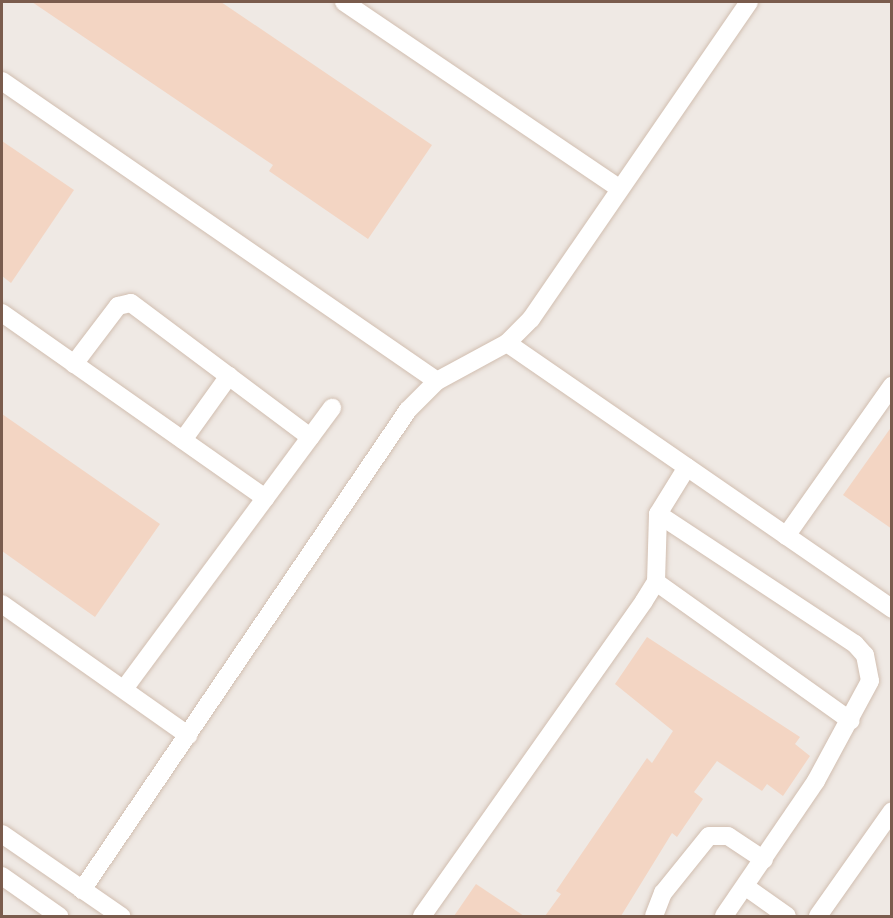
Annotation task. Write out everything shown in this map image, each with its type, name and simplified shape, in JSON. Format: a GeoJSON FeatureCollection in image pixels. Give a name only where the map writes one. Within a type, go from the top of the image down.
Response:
{"type":"FeatureCollection","features":[{"type":"Feature","properties":{"kind":"street"},"geometry":{"type":"LineString","coordinates":[[344,2],[620,189]]}},
{"type":"Feature","properties":{"kind":"street"},"geometry":{"type":"LineString","coordinates":[[82,890],[408,410],[437,381],[507,343],[531,320],[748,2]]}},
{"type":"Feature","properties":{"kind":"street"},"geometry":{"type":"LineString","coordinates":[[2,81],[437,381]]}},
{"type":"Feature","properties":{"kind":"street"},"geometry":{"type":"LineString","coordinates":[[74,364],[118,306],[131,303],[310,437]]}},
{"type":"Feature","properties":{"kind":"street"},"geometry":{"type":"LineString","coordinates":[[2,313],[265,498]]}},
{"type":"Feature","properties":{"kind":"street"},"geometry":{"type":"LineString","coordinates":[[507,343],[891,609]]}},
{"type":"Feature","properties":{"kind":"street"},"geometry":{"type":"LineString","coordinates":[[183,440],[229,376]]}},
{"type":"Feature","properties":{"kind":"street"},"geometry":{"type":"LineString","coordinates":[[786,536],[891,386]]}},
{"type":"Feature","properties":{"kind":"street"},"geometry":{"type":"LineString","coordinates":[[124,689],[332,408]]}},
{"type":"Feature","properties":{"kind":"street"},"geometry":{"type":"LineString","coordinates":[[422,916],[656,582],[658,514],[687,467]]}},
{"type":"Feature","properties":{"kind":"street"},"geometry":{"type":"LineString","coordinates":[[658,514],[865,655],[870,681],[851,721],[764,860],[724,916]]}},
{"type":"Feature","properties":{"kind":"street"},"geometry":{"type":"LineString","coordinates":[[656,582],[851,721]]}},
{"type":"Feature","properties":{"kind":"street"},"geometry":{"type":"LineString","coordinates":[[2,604],[188,735]]}},
{"type":"Feature","properties":{"kind":"street"},"geometry":{"type":"LineString","coordinates":[[818,916],[891,811]]}},
{"type":"Feature","properties":{"kind":"street"},"geometry":{"type":"LineString","coordinates":[[2,834],[121,916]]}},
{"type":"Feature","properties":{"kind":"street"},"geometry":{"type":"LineString","coordinates":[[654,916],[663,893],[709,836],[728,836],[764,860]]}},
{"type":"Feature","properties":{"kind":"street"},"geometry":{"type":"LineString","coordinates":[[4,883],[59,916]]}},
{"type":"Feature","properties":{"kind":"street"},"geometry":{"type":"LineString","coordinates":[[746,887],[788,916]]}},
{"type":"Feature","properties":{"kind":"shaded area"},"geometry":{"type":"Polygon","coordinates":[[[2,2],[891,2],[891,916],[2,916],[2,2]]]}},
{"type":"Feature","properties":{"kind":"building"},"geometry":{"type":"Polygon","coordinates":[[[32,2],[221,2],[432,145],[368,239],[269,171],[273,165],[32,2]]]}},
{"type":"Feature","properties":{"kind":"building"},"geometry":{"type":"Polygon","coordinates":[[[2,141],[74,190],[11,283],[2,276],[2,141]]]}},
{"type":"Feature","properties":{"kind":"building"},"geometry":{"type":"Polygon","coordinates":[[[2,414],[160,524],[95,617],[2,551],[2,414]]]}},
{"type":"Feature","properties":{"kind":"building"},"geometry":{"type":"Polygon","coordinates":[[[892,426],[892,529],[843,495],[892,426]]]}},
{"type":"Feature","properties":{"kind":"building"},"geometry":{"type":"Polygon","coordinates":[[[647,637],[800,737],[795,744],[810,756],[783,796],[767,784],[762,791],[717,761],[694,792],[703,799],[677,837],[672,833],[621,916],[545,916],[561,894],[556,891],[647,758],[652,763],[673,731],[615,684],[647,637]]]}},
{"type":"Feature","properties":{"kind":"building"},"geometry":{"type":"Polygon","coordinates":[[[476,884],[524,916],[454,916],[476,884]]]}}]}
